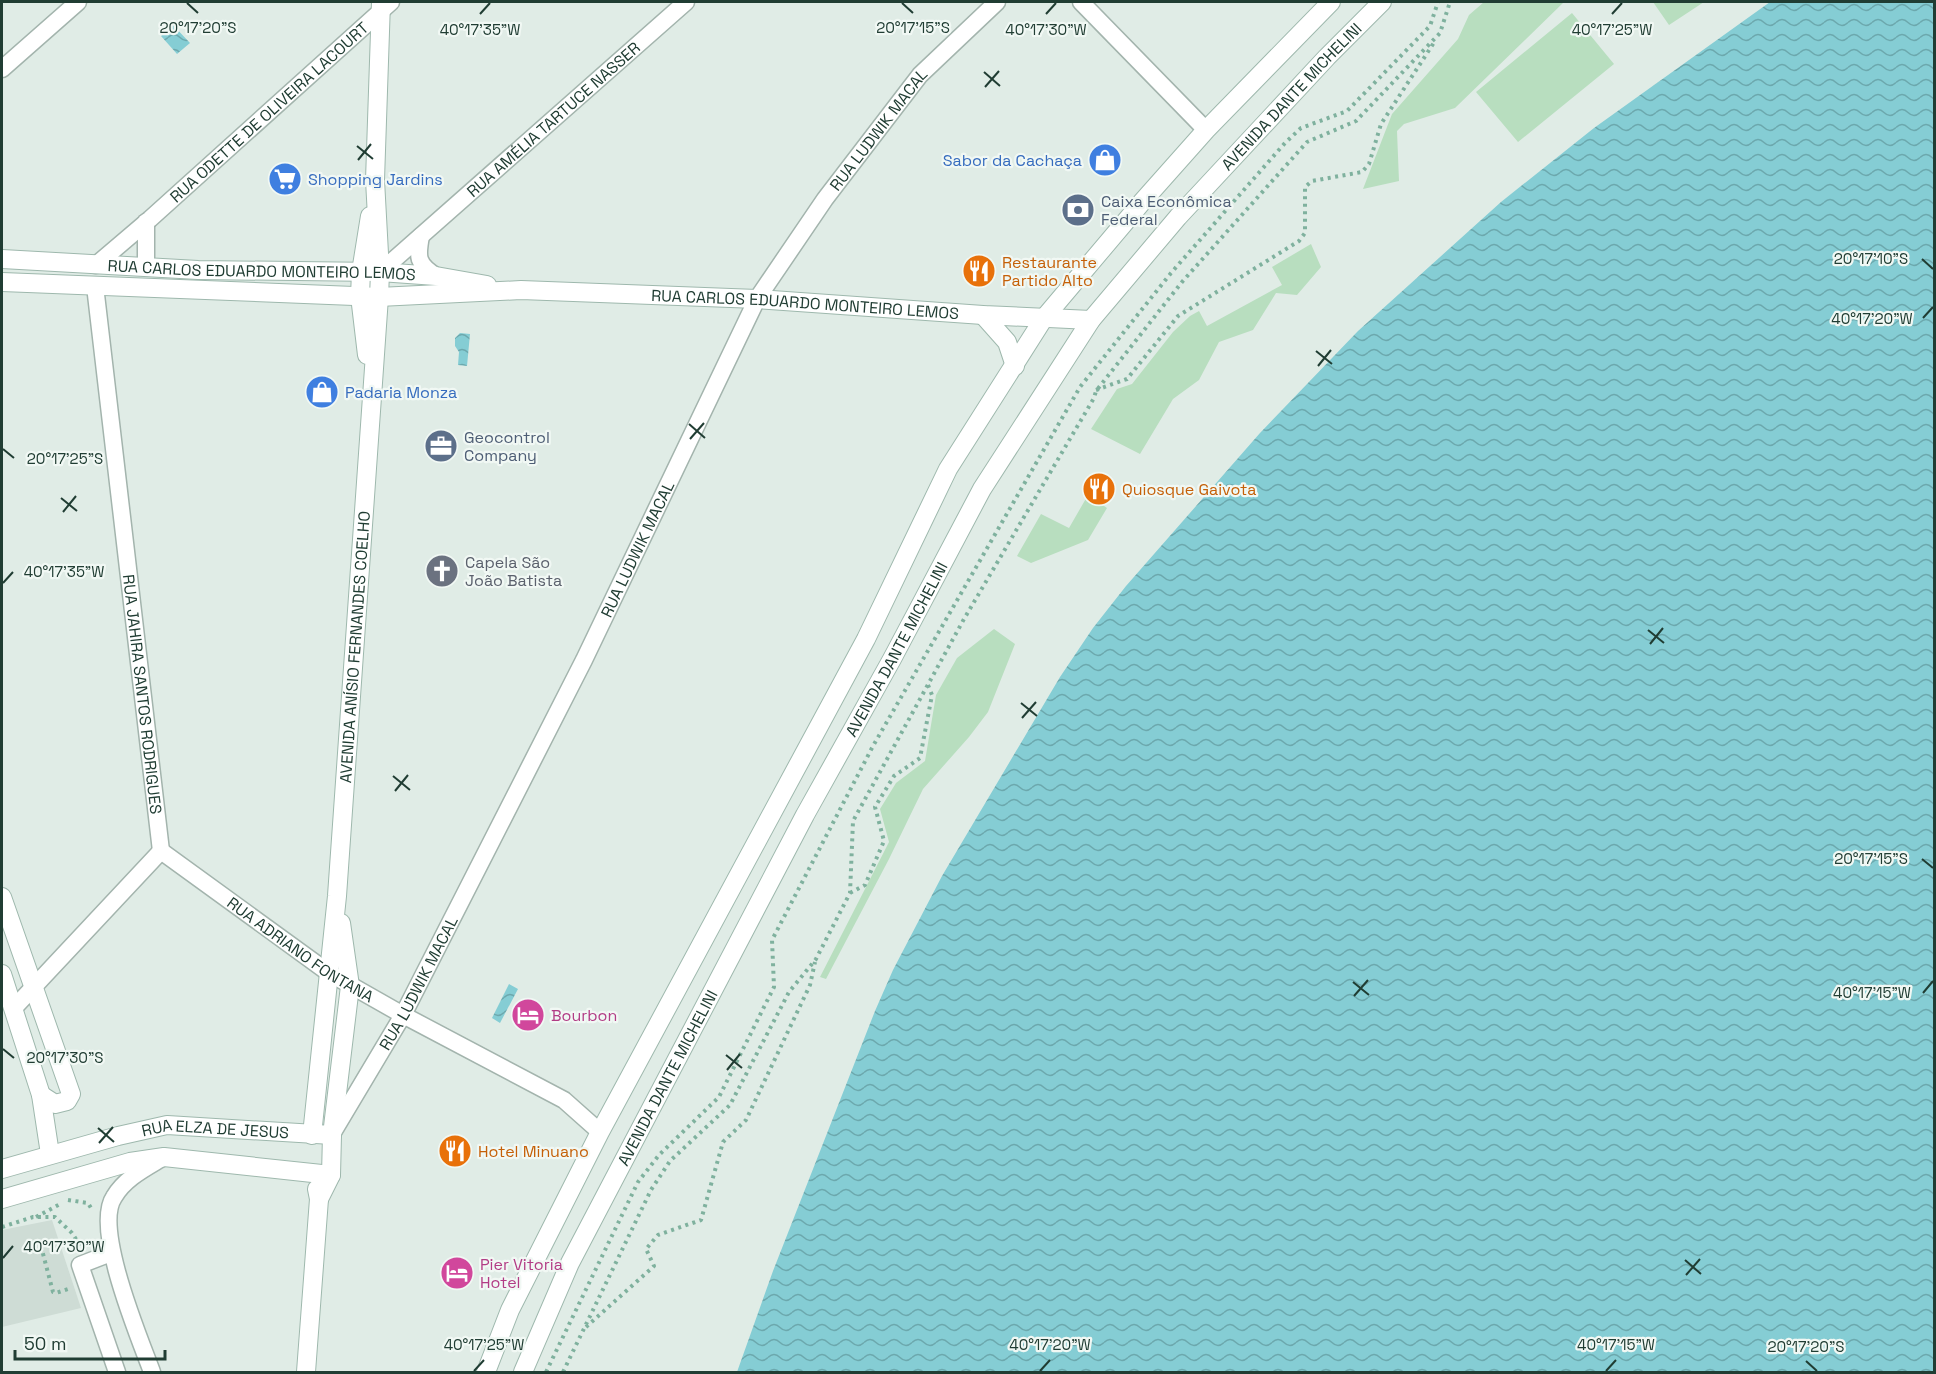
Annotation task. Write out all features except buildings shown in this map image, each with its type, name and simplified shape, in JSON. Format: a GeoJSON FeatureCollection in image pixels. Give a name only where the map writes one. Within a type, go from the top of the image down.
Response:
{"type":"FeatureCollection","features":[{"type":"Feature","properties":{"kind":"street"},"geometry":{"type":"LineString","coordinates":[[2,69],[78,2]]}},
{"type":"Feature","properties":{"kind":"street","name":"RUA AMÉLIA TARTUCE NASSER"},"geometry":{"type":"LineString","coordinates":[[380,272],[686,2]]}},
{"type":"Feature","properties":{"kind":"street","name":"RUA LUDWIK MACAL"},"geometry":{"type":"LineString","coordinates":[[332,1135],[403,1015],[584,660],[757,298],[825,199],[920,75],[997,2]]}},
{"type":"Feature","properties":{"kind":"street"},"geometry":{"type":"LineString","coordinates":[[1082,2],[1206,130]]}},
{"type":"Feature","properties":{"kind":"street","name":"AVENIDA DANTE MICHELINI"},"geometry":{"type":"LineString","coordinates":[[486,1372],[510,1310],[600,1132],[866,639],[948,469],[1044,318],[1206,130],[1331,2]]}},
{"type":"Feature","properties":{"kind":"street","name":"AVENIDA DANTE MICHELINI"},"geometry":{"type":"LineString","coordinates":[[523,1372],[570,1263],[805,815],[892,659],[982,489],[1090,320],[1185,209],[1327,57],[1382,2]]}},
{"type":"Feature","properties":{"kind":"street","name":"AVENIDA ANÍSIO FERNANDES COELHO"},"geometry":{"type":"LineString","coordinates":[[371,396],[360,296],[361,272],[375,180],[384,5]]}},
{"type":"Feature","properties":{"kind":"street","name":"RUA ODETTE DE OLIVEIRA LACOURT"},"geometry":{"type":"LineString","coordinates":[[96,265],[384,5]]}},
{"type":"Feature","properties":{"kind":"street","name":"AVENIDA ANÍSIO FERNANDES COELHO"},"geometry":{"type":"LineString","coordinates":[[312,1135],[337,896],[379,297],[380,272],[375,180]]}},
{"type":"Feature","properties":{"kind":"street"},"geometry":{"type":"LineString","coordinates":[[146,222],[146,267]]}},
{"type":"Feature","properties":{"kind":"street"},"geometry":{"type":"LineString","coordinates":[[421,236],[417,255],[424,268],[436,276]]}},
{"type":"Feature","properties":{"kind":"street","name":"RUA CARLOS EDUARDO MONTEIRO LEMOS"},"geometry":{"type":"LineString","coordinates":[[2,259],[198,270],[380,272],[436,276],[521,290]]}},
{"type":"Feature","properties":{"kind":"street"},"geometry":{"type":"LineString","coordinates":[[95,286],[96,265]]}},
{"type":"Feature","properties":{"kind":"street","name":"RUA CARLOS EDUARDO MONTEIRO LEMOS"},"geometry":{"type":"LineString","coordinates":[[2,282],[379,297],[521,290],[757,298],[983,315],[1090,320]]}},
{"type":"Feature","properties":{"kind":"street","name":"RUA JAHIRA SANTOS RODRIGUES"},"geometry":{"type":"LineString","coordinates":[[95,286],[161,851]]}},
{"type":"Feature","properties":{"kind":"street"},"geometry":{"type":"LineString","coordinates":[[983,315],[1007,342],[1015,366]]}},
{"type":"Feature","properties":{"kind":"street"},"geometry":{"type":"LineString","coordinates":[[13,1009],[161,851]]}},
{"type":"Feature","properties":{"kind":"street","name":"RUA ADRIANO FONTANA"},"geometry":{"type":"LineString","coordinates":[[161,851],[329,973],[564,1100],[600,1132]]}},
{"type":"Feature","properties":{"kind":"street","name":"AVENIDA ANÍSIO FERNANDES COELHO"},"geometry":{"type":"LineString","coordinates":[[319,1199],[331,1175],[332,1135],[350,986],[337,896]]}},
{"type":"Feature","properties":{"kind":"street"},"geometry":{"type":"LineString","coordinates":[[2,897],[71,1094],[67,1101],[55,1104],[41,1095]]}},
{"type":"Feature","properties":{"kind":"street"},"geometry":{"type":"LineString","coordinates":[[2,974],[41,1095],[50,1154]]}},
{"type":"Feature","properties":{"kind":"street","name":"RUA ELZA DE JESUS"},"geometry":{"type":"LineString","coordinates":[[2,1169],[50,1154],[167,1125],[332,1135]]}},
{"type":"Feature","properties":{"kind":"street"},"geometry":{"type":"LineString","coordinates":[[152,1372],[111,1253],[108,1210],[113,1197],[129,1179],[164,1157]]}},
{"type":"Feature","properties":{"kind":"street","name":"RUA ELZA DE JESUS"},"geometry":{"type":"LineString","coordinates":[[2,1199],[130,1162],[164,1157],[331,1175]]}},
{"type":"Feature","properties":{"kind":"street","name":"AVENIDA ANÍSIO FERNANDES COELHO"},"geometry":{"type":"LineString","coordinates":[[306,1372],[319,1199],[312,1172]]}},
{"type":"Feature","properties":{"kind":"street"},"geometry":{"type":"LineString","coordinates":[[111,1253],[80,1265],[80,1284],[117,1372]]}},
{"type":"Feature","properties":{"kind":"path"},"geometry":{"type":"LineString","coordinates":[[546,1372],[638,1182],[659,1155],[719,1097],[774,987],[772,940],[873,746],[1080,387],[1171,273],[1285,143],[1301,128],[1347,111],[1430,26],[1438,2]]}},
{"type":"Feature","properties":{"kind":"path"},"geometry":{"type":"LineString","coordinates":[[1096,391],[1127,379],[1178,316],[1299,241],[1305,233],[1305,187],[1312,181],[1362,172],[1369,164],[1381,124],[1440,33],[1450,2]]}},
{"type":"Feature","properties":{"kind":"path"},"geometry":{"type":"LineString","coordinates":[[563,1372],[651,1190],[670,1161],[730,1105],[789,992],[816,959],[850,893],[853,821],[928,684],[1096,391],[1182,282],[1307,142],[1356,121],[1440,33]]}},
{"type":"Feature","properties":{"kind":"path"},"geometry":{"type":"LineString","coordinates":[[850,893],[865,885],[884,840],[875,807],[894,776],[920,758],[932,694],[928,684]]}},
{"type":"Feature","properties":{"kind":"path"},"geometry":{"type":"LineString","coordinates":[[584,1329],[654,1266],[646,1249],[658,1235],[701,1220],[723,1142],[746,1120],[810,985],[816,959]]}},
{"type":"Feature","properties":{"kind":"path"},"geometry":{"type":"LineString","coordinates":[[2,1227],[34,1217],[67,1200],[88,1203],[94,1212]]}},
{"type":"Feature","properties":{"kind":"path"},"geometry":{"type":"LineString","coordinates":[[41,1246],[53,1292],[56,1293],[80,1284]]}},
{"type":"Feature","properties":{"kind":"shaded area"},"geometry":{"type":"Polygon","coordinates":[[[52,1220],[81,1308],[2,1327],[2,1230],[52,1220]]]}},
{"type":"Feature","properties":{"kind":"green space"},"geometry":{"type":"Polygon","coordinates":[[[1484,2],[1564,2],[1455,108],[1404,124],[1397,131],[1399,181],[1363,189],[1392,114],[1458,39],[1469,15],[1484,2]]]}},
{"type":"Feature","properties":{"kind":"green space"},"geometry":{"type":"Polygon","coordinates":[[[1653,2],[1704,2],[1669,25],[1653,2]]]}},
{"type":"Feature","properties":{"kind":"green space"},"geometry":{"type":"Polygon","coordinates":[[[1572,13],[1614,64],[1518,142],[1476,92],[1572,13]]]}},
{"type":"Feature","properties":{"kind":"green space"},"geometry":{"type":"Polygon","coordinates":[[[1311,244],[1321,267],[1297,295],[1276,293],[1253,330],[1219,342],[1199,380],[1173,399],[1140,454],[1091,429],[1117,389],[1132,384],[1173,332],[1190,316],[1199,311],[1207,326],[1282,285],[1272,267],[1311,244]]]}},
{"type":"Feature","properties":{"kind":"green space"},"geometry":{"type":"Polygon","coordinates":[[[1088,495],[1107,508],[1088,540],[1031,563],[1017,556],[1041,514],[1069,528],[1088,495]]]}},
{"type":"Feature","properties":{"kind":"green space"},"geometry":{"type":"Polygon","coordinates":[[[994,629],[1015,644],[988,712],[923,789],[826,979],[820,977],[889,842],[880,809],[896,783],[925,761],[936,695],[957,658],[994,629]]]}},
{"type":"Feature","properties":{"kind":"water"},"geometry":{"type":"Polygon","coordinates":[[[1770,2],[1934,2],[1934,1372],[737,1372],[773,1271],[893,970],[942,876],[1060,677],[1093,628],[1126,586],[1260,433],[1358,331],[1501,202],[1594,128],[1770,2]]]}},
{"type":"Feature","properties":{"kind":"water"},"geometry":{"type":"Polygon","coordinates":[[[173,25],[190,43],[177,54],[161,36],[173,25]]]}},
{"type":"Feature","properties":{"kind":"water"},"geometry":{"type":"Polygon","coordinates":[[[460,333],[470,334],[467,366],[458,365],[459,352],[455,346],[455,338],[460,333]]]}},
{"type":"Feature","properties":{"kind":"water"},"geometry":{"type":"Polygon","coordinates":[[[509,984],[518,989],[500,1023],[492,1018],[509,984]]]}},
{"type":"Feature","properties":{"kind":"place","name":"Sabor da Cachaça"},"geometry":{"type":"Point","coordinates":[1105,160]}},
{"type":"Feature","properties":{"kind":"place","name":"Shopping Jardins"},"geometry":{"type":"Point","coordinates":[285,179]}},
{"type":"Feature","properties":{"kind":"place","name":"Caixa Econômica Federal"},"geometry":{"type":"Point","coordinates":[1078,210]}},
{"type":"Feature","properties":{"kind":"place","name":"Restaurante Partido Alto"},"geometry":{"type":"Point","coordinates":[979,271]}},
{"type":"Feature","properties":{"kind":"place","name":"Padaria Monza"},"geometry":{"type":"Point","coordinates":[322,392]}},
{"type":"Feature","properties":{"kind":"place","name":"Geocontrol Company"},"geometry":{"type":"Point","coordinates":[441,446]}},
{"type":"Feature","properties":{"kind":"place","name":"Quiosque Gaivota"},"geometry":{"type":"Point","coordinates":[1099,489]}},
{"type":"Feature","properties":{"kind":"place","name":"Capela São João Batista"},"geometry":{"type":"Point","coordinates":[442,571]}},
{"type":"Feature","properties":{"kind":"place","name":"Bourbon"},"geometry":{"type":"Point","coordinates":[528,1015]}},
{"type":"Feature","properties":{"kind":"place","name":"Hotel Minuano"},"geometry":{"type":"Point","coordinates":[455,1151]}},
{"type":"Feature","properties":{"kind":"place","name":"Pier Vitoria Hotel"},"geometry":{"type":"Point","coordinates":[457,1273]}}]}
